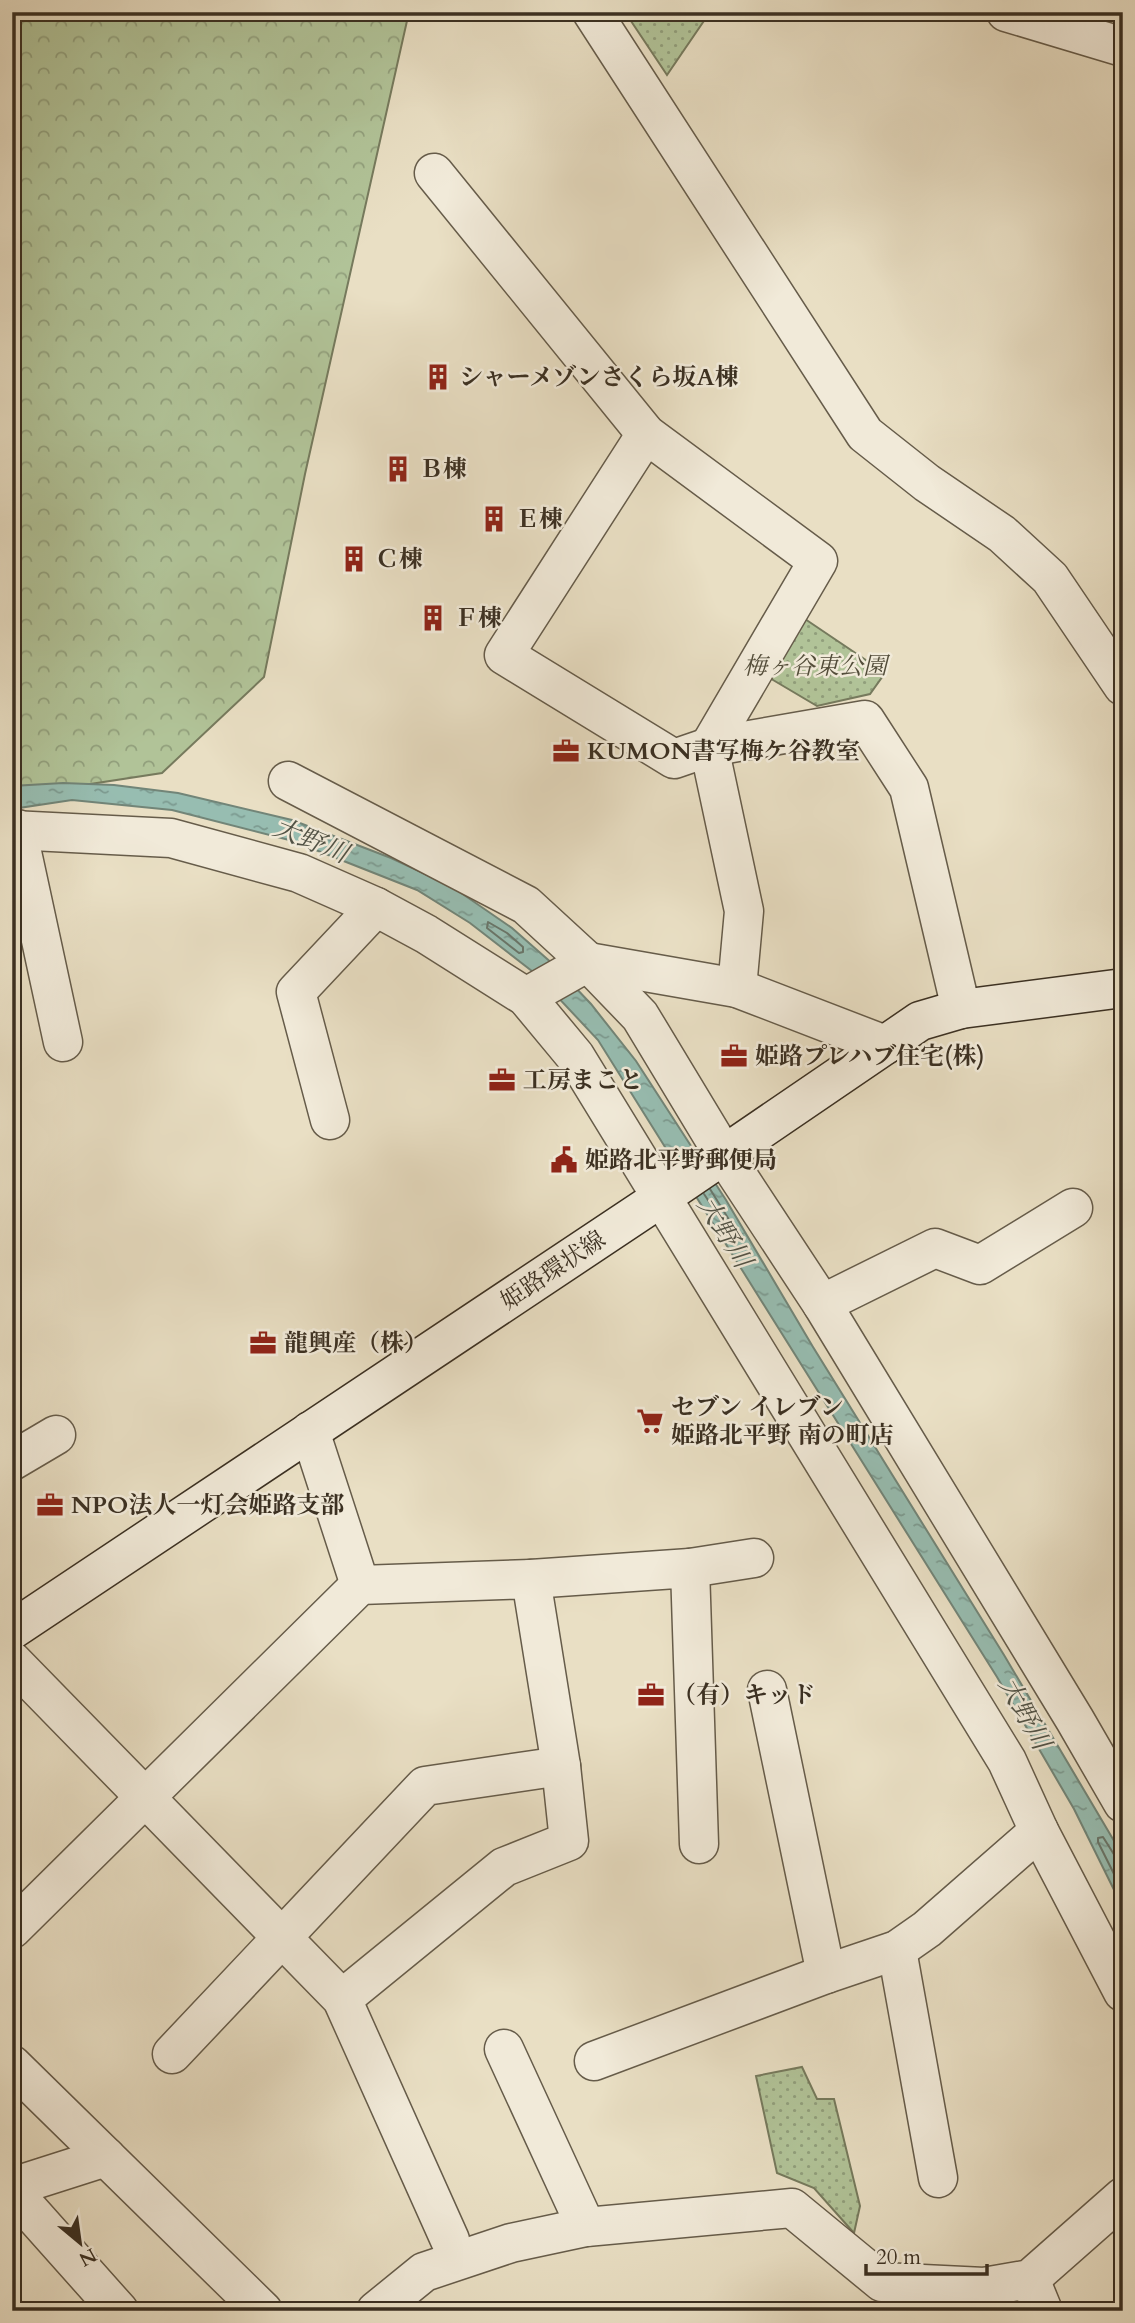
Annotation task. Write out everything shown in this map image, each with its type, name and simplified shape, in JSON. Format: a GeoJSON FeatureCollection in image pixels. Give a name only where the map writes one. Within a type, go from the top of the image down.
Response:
{"type":"FeatureCollection","features":[{"type":"Feature","properties":{"kind":"street"},"geometry":{"type":"LineString","coordinates":[[592,12],[865,434],[927,483],[1002,534],[1050,578],[1123,686]]}},
{"type":"Feature","properties":{"kind":"street"},"geometry":{"type":"LineString","coordinates":[[1006,12],[1123,47]]}},
{"type":"Feature","properties":{"kind":"street"},"geometry":{"type":"LineString","coordinates":[[433,173],[646,434],[818,561],[709,747],[744,911],[737,988]]}},
{"type":"Feature","properties":{"kind":"street"},"geometry":{"type":"LineString","coordinates":[[646,434],[504,655],[674,759],[709,747],[865,720],[909,788],[961,1009]]}},
{"type":"Feature","properties":{"kind":"street"},"geometry":{"type":"LineString","coordinates":[[288,781],[526,905],[588,962],[640,1016],[724,1155],[822,1304],[1123,1803]]}},
{"type":"Feature","properties":{"kind":"street"},"geometry":{"type":"LineString","coordinates":[[63,1042],[14,829],[171,838],[299,873],[376,907],[426,934],[526,997],[575,1056],[1007,1761],[1039,1831],[1123,1992]]}},
{"type":"Feature","properties":{"kind":"street"},"geometry":{"type":"LineString","coordinates":[[330,1120],[296,992],[376,907]]}},
{"type":"Feature","properties":{"kind":"street"},"geometry":{"type":"LineString","coordinates":[[526,997],[588,962],[737,988],[885,1045]]}},
{"type":"Feature","properties":{"kind":"street","name":"姫路環状線"},"geometry":{"type":"LineString","coordinates":[[12,1630],[662,1197],[920,1021],[961,1009],[1123,988]]}},
{"type":"Feature","properties":{"kind":"street"},"geometry":{"type":"LineString","coordinates":[[822,1304],[935,1248],[980,1265],[1073,1208]]}},
{"type":"Feature","properties":{"kind":"street"},"geometry":{"type":"LineString","coordinates":[[310,1432],[360,1585]]}},
{"type":"Feature","properties":{"kind":"street"},"geometry":{"type":"LineString","coordinates":[[12,1461],[56,1435]]}},
{"type":"Feature","properties":{"kind":"street"},"geometry":{"type":"LineString","coordinates":[[12,1929],[360,1585],[531,1579],[690,1568],[754,1558]]}},
{"type":"Feature","properties":{"kind":"street"},"geometry":{"type":"LineString","coordinates":[[690,1568],[699,1844]]}},
{"type":"Feature","properties":{"kind":"street"},"geometry":{"type":"LineString","coordinates":[[342,1999],[504,1867],[569,1841],[561,1766],[531,1579]]}},
{"type":"Feature","properties":{"kind":"street"},"geometry":{"type":"LineString","coordinates":[[12,1661],[342,1999],[450,2241]]}},
{"type":"Feature","properties":{"kind":"street"},"geometry":{"type":"LineString","coordinates":[[767,1690],[826,1974]]}},
{"type":"Feature","properties":{"kind":"street"},"geometry":{"type":"LineString","coordinates":[[172,2054],[425,1786],[561,1766]]}},
{"type":"Feature","properties":{"kind":"street"},"geometry":{"type":"LineString","coordinates":[[594,2061],[897,1950],[927,1929],[1039,1831]]}},
{"type":"Feature","properties":{"kind":"street"},"geometry":{"type":"LineString","coordinates":[[897,1950],[938,2178]]}},
{"type":"Feature","properties":{"kind":"street"},"geometry":{"type":"LineString","coordinates":[[504,2049],[586,2227]]}},
{"type":"Feature","properties":{"kind":"street"},"geometry":{"type":"LineString","coordinates":[[12,2065],[263,2311]]}},
{"type":"Feature","properties":{"kind":"street"},"geometry":{"type":"LineString","coordinates":[[106,2157],[12,2189],[119,2311]]}},
{"type":"Feature","properties":{"kind":"street"},"geometry":{"type":"LineString","coordinates":[[376,2311],[424,2272],[511,2243],[586,2227],[792,2208],[886,2297],[984,2287],[1036,2295],[1123,2197]]}},
{"type":"Feature","properties":{"kind":"green space"},"geometry":{"type":"Polygon","coordinates":[[[12,12],[409,12],[305,474],[264,677],[162,773],[12,796],[12,12]]]}},
{"type":"Feature","properties":{"kind":"green space"},"geometry":{"type":"Polygon","coordinates":[[[625,12],[710,12],[667,75],[625,12]]]}},
{"type":"Feature","properties":{"kind":"green space","name":"梅ヶ谷東公園"},"geometry":{"type":"Polygon","coordinates":[[[805,619],[885,673],[870,694],[817,706],[768,677],[805,619]]]}},
{"type":"Feature","properties":{"kind":"green space"},"geometry":{"type":"Polygon","coordinates":[[[802,2067],[817,2099],[834,2099],[860,2206],[854,2233],[814,2188],[777,2173],[756,2076],[802,2067]]]}},
{"type":"Feature","properties":{"kind":"water","name":"大野川"},"geometry":{"type":"Polygon","coordinates":[[[63,783],[114,785],[178,793],[292,820],[391,858],[451,886],[512,928],[554,965],[591,1004],[636,1061],[726,1200],[813,1347],[1004,1655],[1123,1856],[1123,1908],[1074,1809],[997,1677],[598,1040],[537,975],[470,923],[417,890],[293,841],[172,810],[72,800],[12,809],[12,786],[63,783]]]}},
{"type":"Feature","properties":{"kind":"place","name":"シャーメゾンさくら坂A棟"},"geometry":{"type":"Point","coordinates":[438,377]}},
{"type":"Feature","properties":{"kind":"place","name":"Ｂ棟"},"geometry":{"type":"Point","coordinates":[398,469]}},
{"type":"Feature","properties":{"kind":"place","name":"Ｅ棟"},"geometry":{"type":"Point","coordinates":[494,519]}},
{"type":"Feature","properties":{"kind":"place","name":"Ｃ棟"},"geometry":{"type":"Point","coordinates":[354,559]}},
{"type":"Feature","properties":{"kind":"place","name":"Ｆ棟"},"geometry":{"type":"Point","coordinates":[433,618]}},
{"type":"Feature","properties":{"kind":"place","name":"KUMON書写梅ケ谷教室"},"geometry":{"type":"Point","coordinates":[566,751]}},
{"type":"Feature","properties":{"kind":"place","name":"姫路プレハブ住宅(株)"},"geometry":{"type":"Point","coordinates":[734,1056]}},
{"type":"Feature","properties":{"kind":"place","name":"工房まこと"},"geometry":{"type":"Point","coordinates":[502,1080]}},
{"type":"Feature","properties":{"kind":"place","name":"姫路北平野郵便局"},"geometry":{"type":"Point","coordinates":[564,1160]}},
{"type":"Feature","properties":{"kind":"place","name":"龍興産（株）"},"geometry":{"type":"Point","coordinates":[263,1343]}},
{"type":"Feature","properties":{"kind":"place","name":"セブン イレブン 姫路北平野 南の町店"},"geometry":{"type":"Point","coordinates":[650,1421]}},
{"type":"Feature","properties":{"kind":"place","name":"NPO法人一灯会姫路支部"},"geometry":{"type":"Point","coordinates":[50,1505]}},
{"type":"Feature","properties":{"kind":"place","name":"（有）キッド"},"geometry":{"type":"Point","coordinates":[651,1695]}}]}
